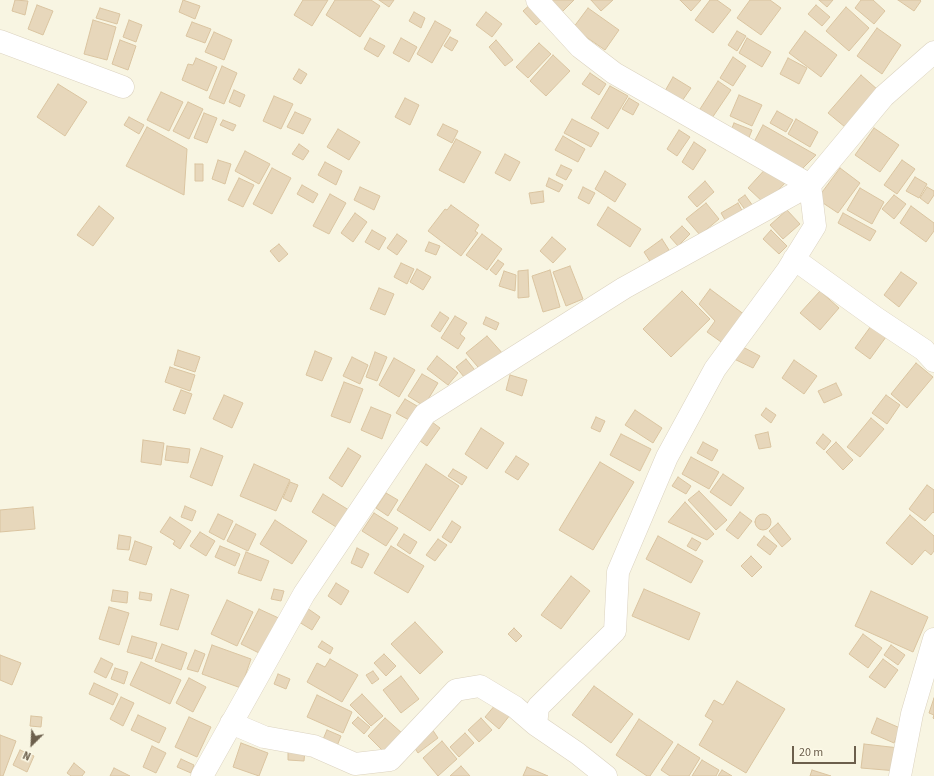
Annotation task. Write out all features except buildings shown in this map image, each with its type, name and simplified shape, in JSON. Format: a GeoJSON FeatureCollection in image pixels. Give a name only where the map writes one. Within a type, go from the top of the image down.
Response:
{"type":"FeatureCollection","features":[{"type":"Feature","properties":{"kind":"street"},"geometry":{"type":"LineString","coordinates":[[537,0],[580,47],[614,73],[810,184]]}},
{"type":"Feature","properties":{"kind":"street"},"geometry":{"type":"LineString","coordinates":[[0,41],[124,87]]}},
{"type":"Feature","properties":{"kind":"street"},"geometry":{"type":"LineString","coordinates":[[202,776],[304,594],[425,414],[624,288],[810,184],[884,96],[934,52]]}},
{"type":"Feature","properties":{"kind":"street"},"geometry":{"type":"LineString","coordinates":[[536,725],[538,707],[615,631],[618,572],[667,457],[715,369],[794,259],[815,226],[810,184]]}},
{"type":"Feature","properties":{"kind":"street"},"geometry":{"type":"LineString","coordinates":[[794,259],[876,318],[924,350],[934,361]]}},
{"type":"Feature","properties":{"kind":"street"},"geometry":{"type":"LineString","coordinates":[[900,776],[912,714],[934,639]]}},
{"type":"Feature","properties":{"kind":"street"},"geometry":{"type":"LineString","coordinates":[[232,723],[264,737],[314,746],[355,764],[390,760],[456,690],[480,686],[515,707],[536,725],[577,753],[606,776]]}}]}
